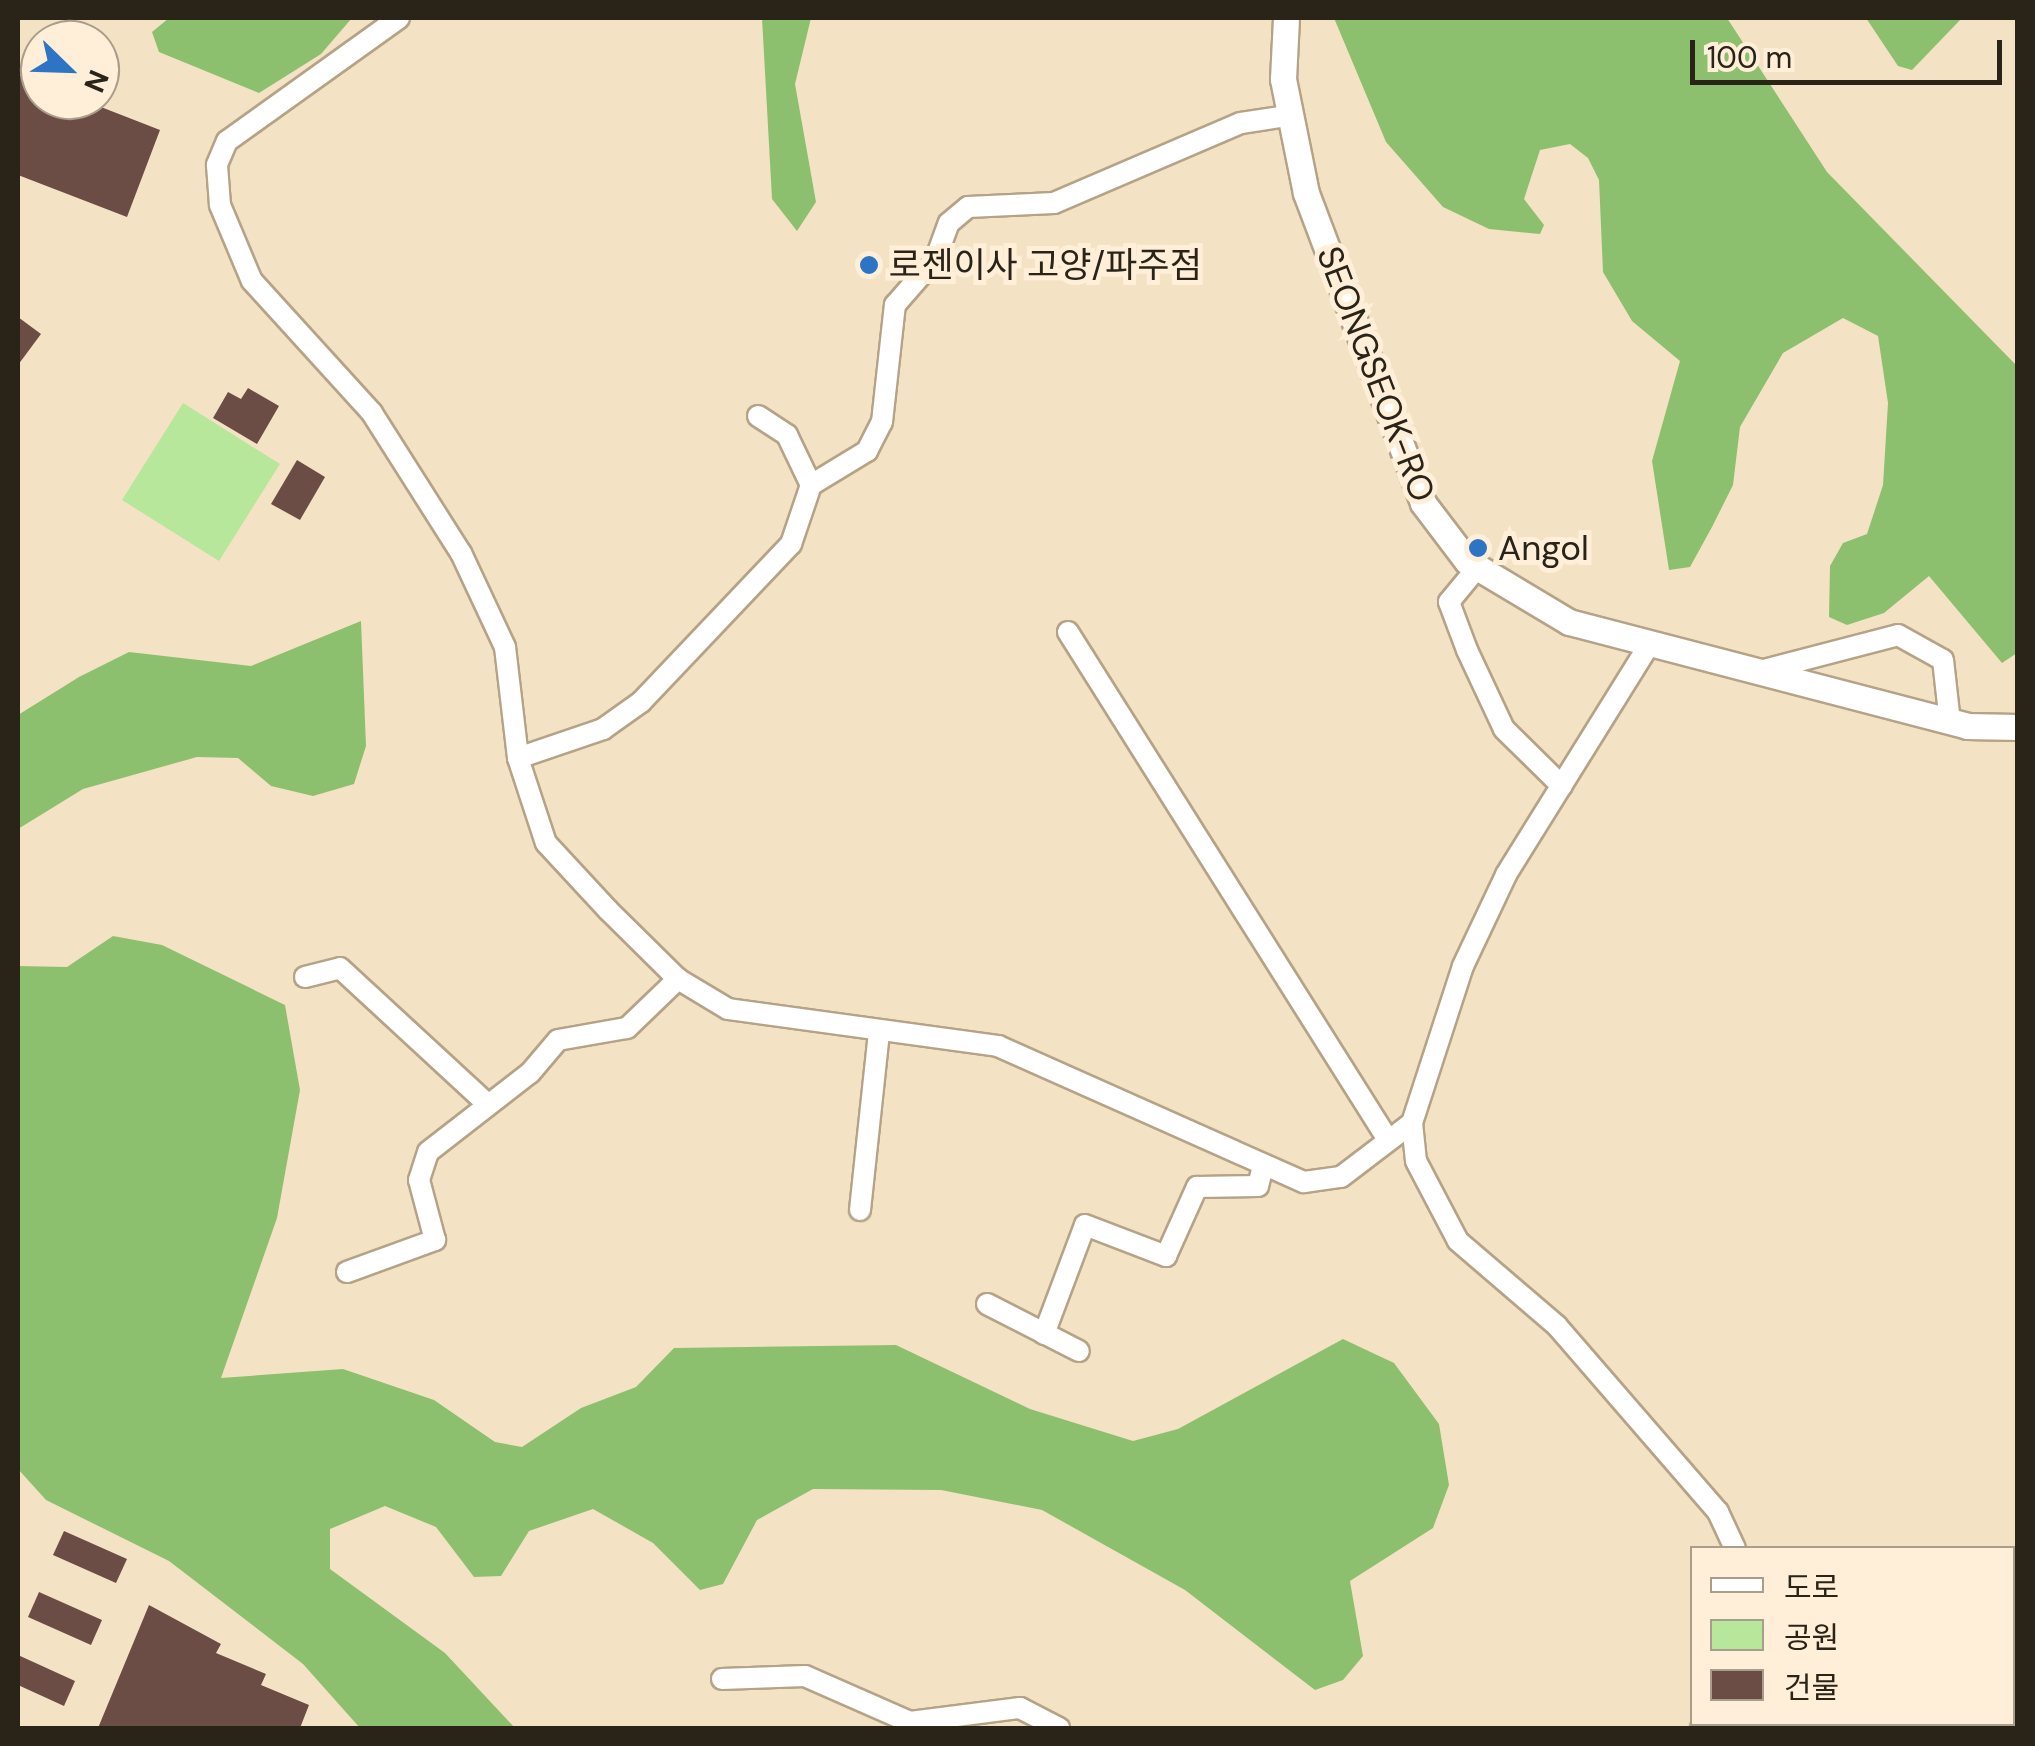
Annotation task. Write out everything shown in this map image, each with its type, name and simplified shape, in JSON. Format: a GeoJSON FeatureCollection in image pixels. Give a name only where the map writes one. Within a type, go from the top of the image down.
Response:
{"type":"FeatureCollection","features":[{"type":"Feature","properties":{"kind":"street"},"geometry":{"type":"LineString","coordinates":[[399,18],[227,141],[217,165],[220,204],[252,280],[372,413],[461,553],[505,647],[518,758],[546,843],[678,979],[728,1009],[998,1046],[1262,1170],[1304,1182],[1341,1178],[1385,1135],[1412,1123]]}},
{"type":"Feature","properties":{"kind":"street","name":"SEONGSEOK-RO"},"geometry":{"type":"LineString","coordinates":[[1286,18],[1288,116],[1306,193],[1408,467],[1442,533],[1478,568],[1570,622],[1950,722],[2018,727]]}},
{"type":"Feature","properties":{"kind":"street"},"geometry":{"type":"LineString","coordinates":[[518,758],[602,729],[641,702],[791,544],[812,485],[867,451],[882,422],[895,305],[968,208],[1054,203],[1241,123],[1288,116]]}},
{"type":"Feature","properties":{"kind":"street"},"geometry":{"type":"LineString","coordinates":[[758,416],[787,435],[812,485]]}},
{"type":"Feature","properties":{"kind":"street"},"geometry":{"type":"LineString","coordinates":[[1478,568],[1449,602],[1467,650],[1504,729],[1562,786]]}},
{"type":"Feature","properties":{"kind":"street"},"geometry":{"type":"LineString","coordinates":[[1068,632],[1385,1135]]}},
{"type":"Feature","properties":{"kind":"street"},"geometry":{"type":"LineString","coordinates":[[1754,672],[1898,635],[1943,660],[1950,722]]}},
{"type":"Feature","properties":{"kind":"street"},"geometry":{"type":"LineString","coordinates":[[1649,645],[1562,786],[1463,966],[1412,1123],[1416,1161],[1458,1241],[1557,1326],[1718,1512],[1734,1546]]}},
{"type":"Feature","properties":{"kind":"street"},"geometry":{"type":"LineString","coordinates":[[304,977],[340,968],[485,1102]]}},
{"type":"Feature","properties":{"kind":"street"},"geometry":{"type":"LineString","coordinates":[[348,1272],[436,1240],[419,1180],[428,1152],[485,1102],[530,1073],[558,1040],[627,1028],[678,979]]}},
{"type":"Feature","properties":{"kind":"street"},"geometry":{"type":"LineString","coordinates":[[860,1210],[879,1032]]}},
{"type":"Feature","properties":{"kind":"street"},"geometry":{"type":"LineString","coordinates":[[1044,1334],[1086,1226],[1166,1256],[1197,1186],[1258,1186],[1262,1170]]}},
{"type":"Feature","properties":{"kind":"street"},"geometry":{"type":"LineString","coordinates":[[986,1304],[1079,1350]]}},
{"type":"Feature","properties":{"kind":"street"},"geometry":{"type":"LineString","coordinates":[[722,1679],[805,1676],[910,1722],[1020,1708],[1058,1728]]}},
{"type":"Feature","properties":{"kind":"green space"},"geometry":{"type":"Polygon","coordinates":[[[169,18],[352,18],[321,54],[259,93],[159,52],[152,32],[169,18]]]}},
{"type":"Feature","properties":{"kind":"green space"},"geometry":{"type":"Polygon","coordinates":[[[762,18],[811,18],[795,84],[816,202],[797,231],[772,199],[762,18]]]}},
{"type":"Feature","properties":{"kind":"green space"},"geometry":{"type":"Polygon","coordinates":[[[1334,18],[1727,18],[1827,172],[2017,366],[2017,653],[2002,663],[1929,576],[1884,613],[1847,625],[1829,617],[1830,566],[1843,543],[1867,534],[1883,485],[1888,403],[1878,336],[1843,318],[1783,353],[1740,427],[1733,485],[1712,527],[1690,567],[1669,570],[1652,461],[1680,361],[1632,321],[1603,272],[1599,180],[1588,158],[1570,144],[1540,150],[1524,199],[1544,225],[1540,234],[1489,229],[1443,207],[1386,142],[1334,18]]]}},
{"type":"Feature","properties":{"kind":"green space"},"geometry":{"type":"Polygon","coordinates":[[[1866,18],[1962,18],[1912,70],[1898,66],[1866,18]]]}},
{"type":"Feature","properties":{"kind":"green space"},"geometry":{"type":"Polygon","coordinates":[[[183,403],[280,464],[219,561],[122,500],[183,403]]]}},
{"type":"Feature","properties":{"kind":"green space"},"geometry":{"type":"Polygon","coordinates":[[[361,621],[366,746],[354,784],[313,796],[271,786],[238,758],[197,757],[83,789],[18,829],[18,715],[79,677],[129,652],[251,666],[361,621]]]}},
{"type":"Feature","properties":{"kind":"green space"},"geometry":{"type":"Polygon","coordinates":[[[113,936],[162,945],[285,1005],[300,1090],[277,1218],[221,1378],[343,1369],[434,1400],[495,1442],[522,1447],[581,1408],[636,1387],[674,1348],[896,1345],[1030,1409],[1133,1441],[1178,1429],[1343,1339],[1394,1363],[1439,1424],[1449,1485],[1433,1528],[1350,1581],[1363,1656],[1343,1680],[1315,1690],[1185,1590],[1042,1510],[941,1490],[813,1489],[757,1520],[723,1584],[700,1590],[653,1543],[593,1509],[529,1531],[501,1576],[474,1577],[436,1527],[385,1506],[330,1529],[330,1569],[445,1653],[515,1728],[360,1728],[303,1664],[169,1561],[46,1500],[18,1469],[18,966],[67,967],[113,936]]]}},
{"type":"Feature","properties":{"kind":"building"},"geometry":{"type":"Polygon","coordinates":[[[18,75],[20,120],[120,120],[120,114],[160,130],[127,217],[18,175],[18,75]]]}},
{"type":"Feature","properties":{"kind":"building"},"geometry":{"type":"Polygon","coordinates":[[[18,317],[41,334],[18,365],[18,317]]]}},
{"type":"Feature","properties":{"kind":"building"},"geometry":{"type":"Polygon","coordinates":[[[248,388],[279,406],[257,444],[213,418],[228,392],[241,399],[248,388]]]}},
{"type":"Feature","properties":{"kind":"building"},"geometry":{"type":"Polygon","coordinates":[[[297,460],[325,477],[300,520],[271,504],[297,460]]]}},
{"type":"Feature","properties":{"kind":"building"},"geometry":{"type":"Polygon","coordinates":[[[64,1531],[127,1559],[116,1583],[53,1555],[64,1531]]]}},
{"type":"Feature","properties":{"kind":"building"},"geometry":{"type":"Polygon","coordinates":[[[39,1592],[102,1620],[91,1645],[28,1617],[39,1592]]]}},
{"type":"Feature","properties":{"kind":"building"},"geometry":{"type":"Polygon","coordinates":[[[149,1605],[221,1644],[216,1653],[266,1674],[261,1685],[309,1705],[300,1728],[98,1728],[149,1605]]]}},
{"type":"Feature","properties":{"kind":"building"},"geometry":{"type":"Polygon","coordinates":[[[18,1655],[75,1681],[64,1706],[18,1685],[18,1655]]]}},
{"type":"Feature","properties":{"kind":"place","name":"로젠이사 고양/파주점"},"geometry":{"type":"Point","coordinates":[869,265]}},
{"type":"Feature","properties":{"kind":"place","name":"Angol"},"geometry":{"type":"Point","coordinates":[1478,548]}}]}
